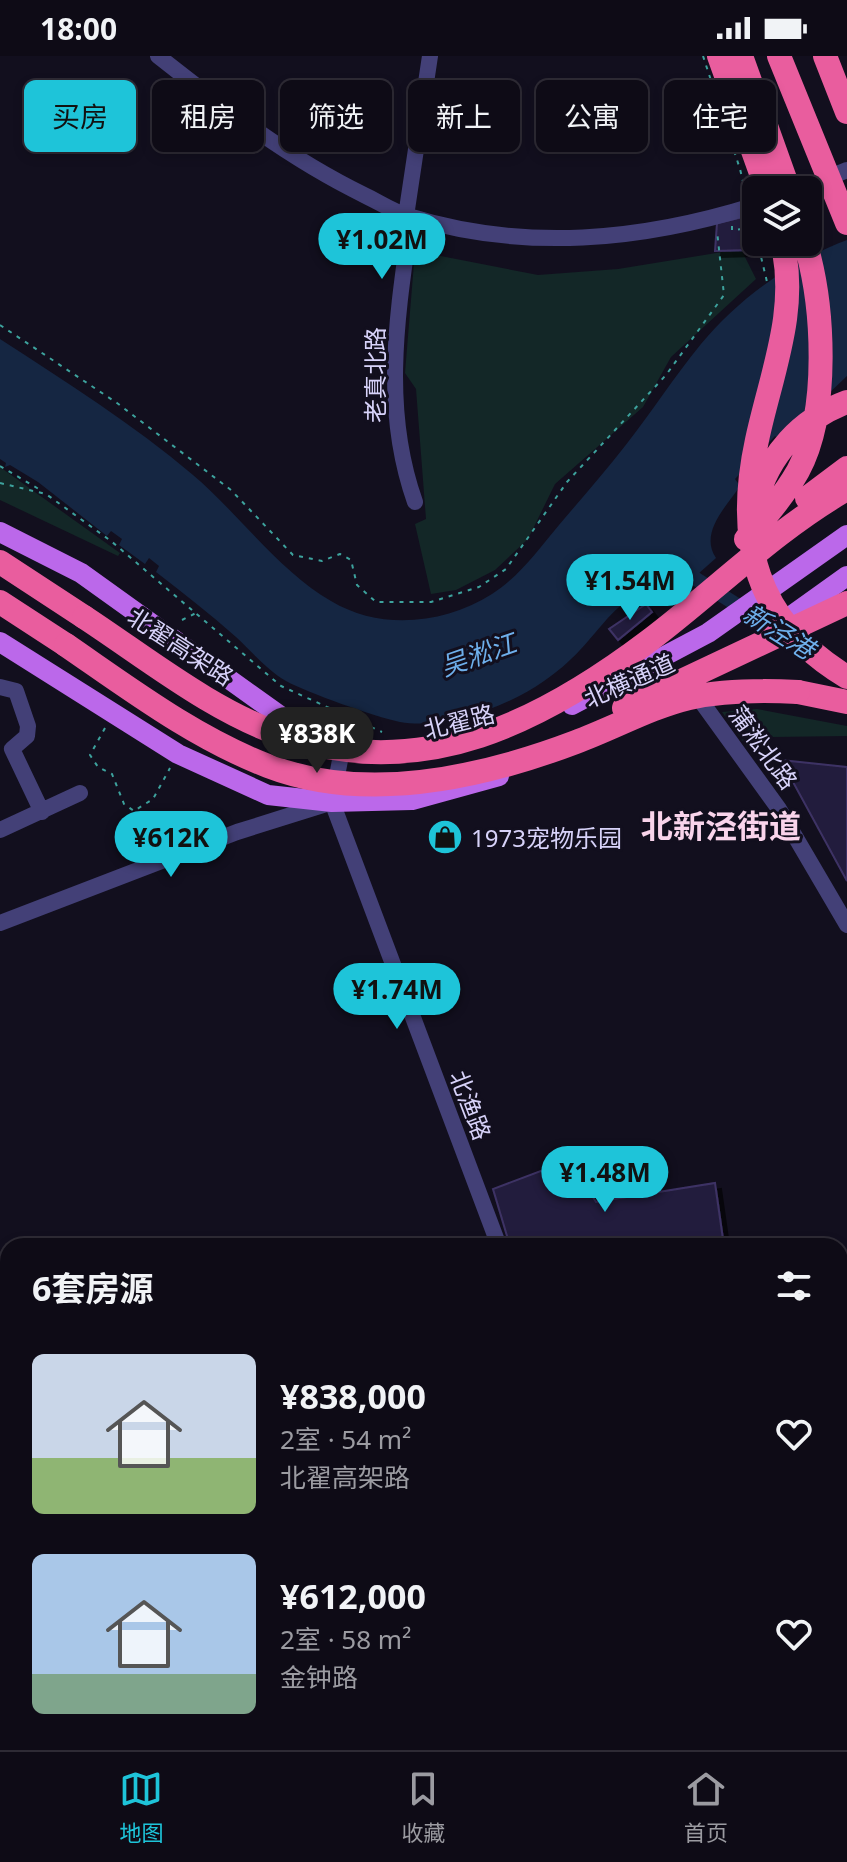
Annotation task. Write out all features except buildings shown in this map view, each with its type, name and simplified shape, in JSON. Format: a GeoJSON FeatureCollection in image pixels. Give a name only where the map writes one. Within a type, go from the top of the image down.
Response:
{"type":"FeatureCollection","features":[{"type":"Feature","properties":{"kind":"highway"},"geometry":{"type":"LineString","coordinates":[[719,56],[762,176]]}},
{"type":"Feature","properties":{"kind":"highway"},"geometry":{"type":"LineString","coordinates":[[741,56],[784,176]]}},
{"type":"Feature","properties":{"kind":"highway"},"geometry":{"type":"LineString","coordinates":[[779,56],[847,223]]}},
{"type":"Feature","properties":{"kind":"highway"},"geometry":{"type":"LineString","coordinates":[[825,56],[847,112]]}},
{"type":"Feature","properties":{"kind":"highway"},"geometry":{"type":"LineString","coordinates":[[785,256],[789,275],[787,306],[751,471],[750,526],[756,573],[768,600],[799,642],[847,677]]}},
{"type":"Feature","properties":{"kind":"highway"},"geometry":{"type":"LineString","coordinates":[[651,639],[727,562],[771,511],[798,470],[813,430],[818,381],[818,295],[808,256]]}},
{"type":"Feature","properties":{"kind":"highway"},"geometry":{"type":"LineString","coordinates":[[750,526],[759,492],[787,440],[811,420],[847,402]]}},
{"type":"Feature","properties":{"kind":"highway","name":"北横通道"},"geometry":{"type":"LineString","coordinates":[[651,639],[782,518],[847,468]]}},
{"type":"Feature","properties":{"kind":"highway"},"geometry":{"type":"LineString","coordinates":[[651,639],[782,531],[847,489]]}},
{"type":"Feature","properties":{"kind":"highway","name":"北翟高架路"},"geometry":{"type":"LineString","coordinates":[[0,562],[239,716],[287,737],[335,748],[377,751],[462,742],[522,722],[605,673],[651,639]]}},
{"type":"Feature","properties":{"kind":"highway"},"geometry":{"type":"LineString","coordinates":[[0,602],[162,711],[222,745],[269,767],[330,783],[425,781],[522,759],[702,696],[731,691],[783,691],[847,702]]}},
{"type":"Feature","properties":{"kind":"highway"},"geometry":{"type":"LineString","coordinates":[[522,759],[772,635],[847,603]]}},
{"type":"Feature","properties":{"kind":"highway","name":"北横通道"},"geometry":{"type":"LineString","coordinates":[[522,759],[847,617]]}},
{"type":"Feature","properties":{"kind":"main road","name":"北翟路"},"geometry":{"type":"LineString","coordinates":[[0,532],[81,573],[305,735],[341,755],[398,761],[431,757],[519,732],[708,633],[847,535]]}},
{"type":"Feature","properties":{"kind":"main road"},"geometry":{"type":"LineString","coordinates":[[0,642],[178,754],[268,795],[332,802],[412,800],[470,786],[525,766],[740,655],[847,576]]}},
{"type":"Feature","properties":{"kind":"street"},"geometry":{"type":"LineString","coordinates":[[158,56],[255,133],[333,180],[406,216],[491,235],[578,238],[658,232],[742,209]]}},
{"type":"Feature","properties":{"kind":"street","name":"老真北路"},"geometry":{"type":"LineString","coordinates":[[415,502],[400,452],[394,386],[395,333],[409,231],[406,216],[430,56]]}},
{"type":"Feature","properties":{"kind":"street"},"geometry":{"type":"LineString","coordinates":[[822,180],[847,170]]}},
{"type":"Feature","properties":{"kind":"street","name":"蒲淞北路"},"geometry":{"type":"LineString","coordinates":[[688,682],[779,809],[847,925]]}},
{"type":"Feature","properties":{"kind":"street"},"geometry":{"type":"LineString","coordinates":[[0,687],[16,691],[28,726],[27,736],[12,749],[42,812]]}},
{"type":"Feature","properties":{"kind":"street"},"geometry":{"type":"LineString","coordinates":[[0,923],[237,832],[332,802],[341,755]]}},
{"type":"Feature","properties":{"kind":"street"},"geometry":{"type":"LineString","coordinates":[[0,830],[80,793]]}},
{"type":"Feature","properties":{"kind":"street","name":"北渔路"},"geometry":{"type":"LineString","coordinates":[[332,802],[496,1238]]}},
{"type":"Feature","properties":{"kind":"path"},"geometry":{"type":"LineString","coordinates":[[0,466],[46,494],[111,541],[281,686],[386,733]]}},
{"type":"Feature","properties":{"kind":"path"},"geometry":{"type":"LineString","coordinates":[[0,483],[46,494]]}},
{"type":"Feature","properties":{"kind":"path"},"geometry":{"type":"LineString","coordinates":[[182,620],[197,613]]}},
{"type":"Feature","properties":{"kind":"path"},"geometry":{"type":"LineString","coordinates":[[116,714],[90,755],[98,767],[112,774],[124,804],[134,811],[153,799],[178,754]]}},
{"type":"Feature","properties":{"kind":"green space"},"geometry":{"type":"Polygon","coordinates":[[[741,249],[756,279],[671,357],[643,407],[555,484],[528,539],[495,570],[456,590],[431,594],[415,524],[426,519],[416,389],[405,373],[415,251],[538,275],[618,269],[741,249]]]}},
{"type":"Feature","properties":{"kind":"green space"},"geometry":{"type":"Polygon","coordinates":[[[0,467],[120,553],[118,556],[0,500],[0,467]]]}},
{"type":"Feature","properties":{"kind":"green space"},"geometry":{"type":"Polygon","coordinates":[[[757,709],[847,726],[847,736],[772,737],[747,747],[722,712],[757,709]]]}},
{"type":"Feature","properties":{"kind":"water","name":"吴淞江"},"geometry":{"type":"Polygon","coordinates":[[[847,240],[847,376],[780,440],[775,436],[735,479],[740,486],[712,530],[712,549],[716,558],[671,598],[644,593],[631,598],[567,663],[529,691],[494,708],[456,719],[418,724],[400,722],[342,704],[286,681],[156,572],[159,566],[149,558],[145,564],[119,545],[122,539],[111,531],[107,536],[38,482],[10,465],[5,467],[6,463],[0,459],[0,339],[99,404],[170,456],[210,490],[294,574],[331,601],[350,611],[391,620],[412,620],[454,612],[492,594],[520,571],[617,456],[701,344],[732,311],[786,270],[812,256],[822,256],[822,251],[847,240]]]}},
{"type":"Feature","properties":{"kind":"waterway","name":"新泾港"},"geometry":{"type":"LineString","coordinates":[[682,565],[696,579],[780,632]]}},
{"type":"Feature","properties":{"kind":"place","name":"1973宠物乐园"},"geometry":{"type":"Point","coordinates":[445,837]}},
{"type":"Feature","properties":{"kind":"district","name":"北新泾街道"},"geometry":{"type":"Point","coordinates":[721,825]}}]}
